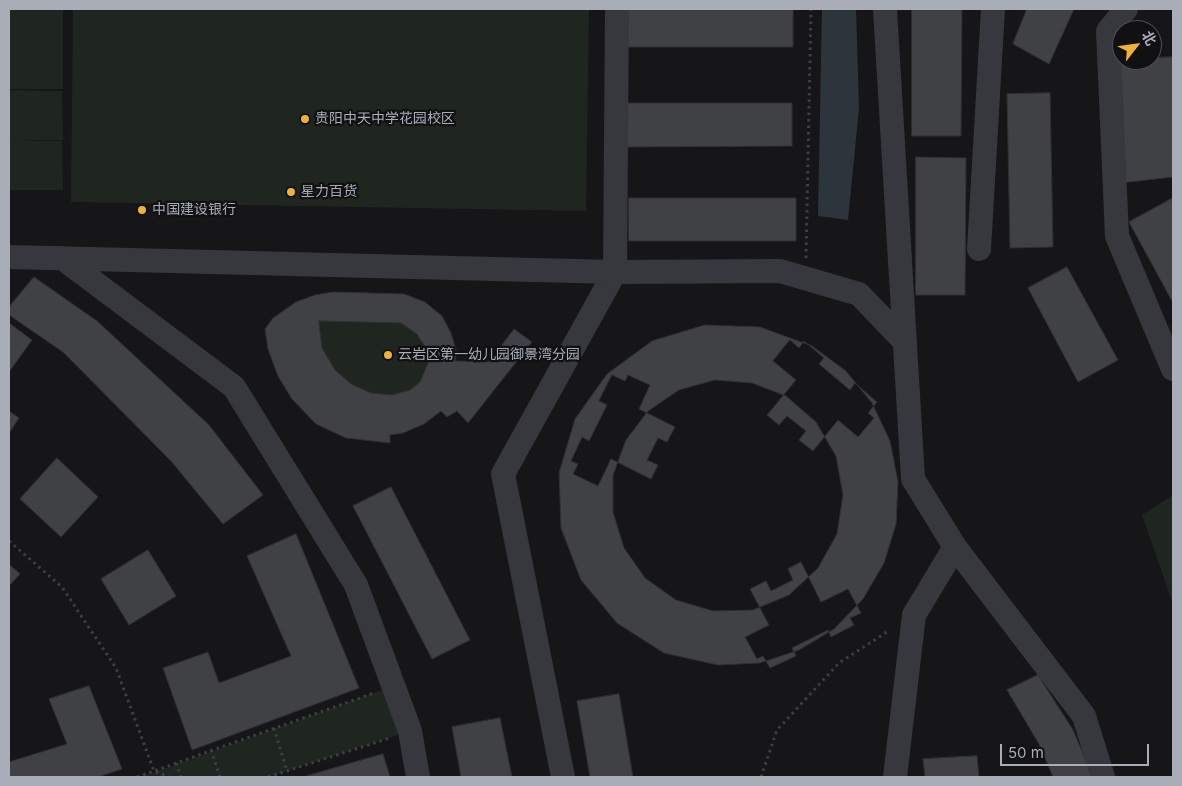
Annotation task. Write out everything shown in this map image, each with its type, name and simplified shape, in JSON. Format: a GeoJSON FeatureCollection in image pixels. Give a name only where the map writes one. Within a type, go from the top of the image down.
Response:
{"type":"FeatureCollection","features":[{"type":"Feature","properties":{"kind":"street"},"geometry":{"type":"LineString","coordinates":[[563,777],[503,474],[615,272],[617,9]]}},
{"type":"Feature","properties":{"kind":"street"},"geometry":{"type":"LineString","coordinates":[[885,9],[912,479],[955,547],[1084,716],[1103,777]]}},
{"type":"Feature","properties":{"kind":"street"},"geometry":{"type":"LineString","coordinates":[[979,249],[993,9]]}},
{"type":"Feature","properties":{"kind":"street"},"geometry":{"type":"LineString","coordinates":[[1126,9],[1108,31],[1118,236],[1173,368]]}},
{"type":"Feature","properties":{"kind":"street"},"geometry":{"type":"LineString","coordinates":[[9,257],[615,272],[780,271],[859,294],[905,342]]}},
{"type":"Feature","properties":{"kind":"street"},"geometry":{"type":"LineString","coordinates":[[62,258],[234,386],[356,585],[410,731],[418,777]]}},
{"type":"Feature","properties":{"kind":"street"},"geometry":{"type":"LineString","coordinates":[[896,777],[914,615],[955,547]]}},
{"type":"Feature","properties":{"kind":"path"},"geometry":{"type":"LineString","coordinates":[[805,278],[811,9]]}},
{"type":"Feature","properties":{"kind":"path"},"geometry":{"type":"LineString","coordinates":[[9,541],[62,587],[116,668],[154,771],[169,777]]}},
{"type":"Feature","properties":{"kind":"path"},"geometry":{"type":"LineString","coordinates":[[761,777],[777,730],[839,663],[914,615]]}},
{"type":"Feature","properties":{"kind":"path"},"geometry":{"type":"LineString","coordinates":[[137,777],[393,686]]}},
{"type":"Feature","properties":{"kind":"path"},"geometry":{"type":"LineString","coordinates":[[274,728],[287,771]]}},
{"type":"Feature","properties":{"kind":"path"},"geometry":{"type":"LineString","coordinates":[[268,777],[410,731]]}},
{"type":"Feature","properties":{"kind":"path"},"geometry":{"type":"LineString","coordinates":[[211,750],[220,777]]}},
{"type":"Feature","properties":{"kind":"path"},"geometry":{"type":"LineString","coordinates":[[176,763],[181,777]]}},
{"type":"Feature","properties":{"kind":"path"},"geometry":{"type":"LineString","coordinates":[[150,777],[154,771]]}},
{"type":"Feature","properties":{"kind":"shaded area"},"geometry":{"type":"Polygon","coordinates":[[[9,9],[63,9],[63,89],[9,89],[9,9]]]}},
{"type":"Feature","properties":{"kind":"shaded area","name":"贵阳中天中学花园校区"},"geometry":{"type":"Polygon","coordinates":[[[73,9],[589,9],[586,211],[71,202],[73,9]]]}},
{"type":"Feature","properties":{"kind":"shaded area"},"geometry":{"type":"Polygon","coordinates":[[[822,9],[856,9],[859,108],[848,220],[818,216],[822,9]]]}},
{"type":"Feature","properties":{"kind":"shaded area"},"geometry":{"type":"Polygon","coordinates":[[[9,90],[62,91],[63,140],[9,140],[9,90]]]}},
{"type":"Feature","properties":{"kind":"shaded area"},"geometry":{"type":"Polygon","coordinates":[[[9,140],[62,141],[63,190],[9,190],[9,140]]]}},
{"type":"Feature","properties":{"kind":"shaded area"},"geometry":{"type":"Polygon","coordinates":[[[319,321],[401,323],[417,334],[424,345],[428,363],[420,382],[410,390],[392,395],[371,393],[351,384],[335,370],[322,348],[319,321]]]}},
{"type":"Feature","properties":{"kind":"shaded area"},"geometry":{"type":"Polygon","coordinates":[[[1173,495],[1173,604],[1142,515],[1173,495]]]}},
{"type":"Feature","properties":{"kind":"shaded area"},"geometry":{"type":"Polygon","coordinates":[[[393,686],[410,731],[268,777],[141,777],[393,686]]]}},
{"type":"Feature","properties":{"kind":"building"},"geometry":{"type":"Polygon","coordinates":[[[626,9],[793,9],[793,47],[626,47],[626,9]]]}},
{"type":"Feature","properties":{"kind":"building"},"geometry":{"type":"Polygon","coordinates":[[[912,9],[962,9],[961,136],[912,136],[912,9]]]}},
{"type":"Feature","properties":{"kind":"building"},"geometry":{"type":"Polygon","coordinates":[[[1027,9],[1074,9],[1049,64],[1013,44],[1027,9]]]}},
{"type":"Feature","properties":{"kind":"building"},"geometry":{"type":"Polygon","coordinates":[[[1173,57],[1173,177],[1120,183],[1118,70],[1162,70],[1162,58],[1173,57]]]}},
{"type":"Feature","properties":{"kind":"building"},"geometry":{"type":"Polygon","coordinates":[[[1050,93],[1053,247],[1010,248],[1007,94],[1050,93]]]}},
{"type":"Feature","properties":{"kind":"building"},"geometry":{"type":"Polygon","coordinates":[[[625,103],[792,103],[792,146],[625,147],[625,103]]]}},
{"type":"Feature","properties":{"kind":"building"},"geometry":{"type":"Polygon","coordinates":[[[916,157],[966,158],[965,295],[916,295],[916,157]]]}},
{"type":"Feature","properties":{"kind":"building"},"geometry":{"type":"Polygon","coordinates":[[[629,198],[796,198],[796,241],[629,241],[629,198]]]}},
{"type":"Feature","properties":{"kind":"building"},"geometry":{"type":"Polygon","coordinates":[[[1173,198],[1173,300],[1172,301],[1129,222],[1173,198]]]}},
{"type":"Feature","properties":{"kind":"building"},"geometry":{"type":"Polygon","coordinates":[[[1067,267],[1118,360],[1078,382],[1028,288],[1067,267]]]}},
{"type":"Feature","properties":{"kind":"building"},"geometry":{"type":"Polygon","coordinates":[[[34,277],[97,321],[209,425],[263,495],[223,524],[171,461],[63,352],[9,315],[9,307],[34,277]]]}},
{"type":"Feature","properties":{"kind":"building"},"geometry":{"type":"Polygon","coordinates":[[[334,292],[404,294],[425,302],[442,316],[451,333],[457,353],[455,361],[489,362],[514,329],[532,342],[468,423],[457,411],[447,417],[441,411],[424,424],[403,433],[390,435],[390,443],[346,438],[316,424],[292,399],[278,376],[268,349],[265,329],[273,318],[296,302],[315,295],[334,292]],[[319,321],[322,348],[335,370],[351,384],[371,393],[392,395],[410,390],[420,382],[428,363],[424,345],[417,334],[401,323],[319,321]]]}},
{"type":"Feature","properties":{"kind":"building"},"geometry":{"type":"Polygon","coordinates":[[[9,323],[32,340],[9,372],[9,323]]]}},
{"type":"Feature","properties":{"kind":"building"},"geometry":{"type":"Polygon","coordinates":[[[705,325],[760,327],[812,346],[846,371],[872,403],[890,441],[898,482],[896,524],[884,563],[863,599],[834,629],[799,650],[760,663],[718,665],[664,653],[617,623],[581,580],[561,528],[559,473],[575,419],[607,374],[652,341],[705,325]],[[715,380],[679,390],[648,411],[626,440],[613,475],[613,512],[624,548],[645,578],[676,600],[713,611],[753,610],[789,595],[818,568],[837,534],[843,495],[836,456],[816,422],[786,396],[752,383],[715,380]]]}},
{"type":"Feature","properties":{"kind":"building"},"geometry":{"type":"Polygon","coordinates":[[[790,340],[799,348],[804,341],[824,358],[819,364],[850,390],[855,383],[877,402],[868,413],[874,418],[858,437],[838,420],[813,451],[799,440],[806,431],[787,416],[779,425],[767,415],[796,380],[773,361],[790,340]]]}},
{"type":"Feature","properties":{"kind":"building"},"geometry":{"type":"Polygon","coordinates":[[[612,375],[625,381],[628,375],[650,385],[639,409],[675,427],[667,442],[658,438],[647,460],[658,465],[651,479],[611,459],[598,486],[573,474],[578,464],[571,461],[582,437],[589,441],[607,405],[599,401],[612,375]]]}},
{"type":"Feature","properties":{"kind":"building"},"geometry":{"type":"Polygon","coordinates":[[[9,411],[19,418],[9,433],[9,411]]]}},
{"type":"Feature","properties":{"kind":"building"},"geometry":{"type":"Polygon","coordinates":[[[57,458],[98,497],[61,537],[20,499],[57,458]]]}},
{"type":"Feature","properties":{"kind":"building"},"geometry":{"type":"Polygon","coordinates":[[[391,487],[470,640],[432,659],[353,506],[391,487]]]}},
{"type":"Feature","properties":{"kind":"building"},"geometry":{"type":"Polygon","coordinates":[[[296,534],[359,688],[192,750],[163,668],[208,652],[219,683],[291,656],[247,556],[296,534]]]}},
{"type":"Feature","properties":{"kind":"building"},"geometry":{"type":"Polygon","coordinates":[[[148,550],[176,596],[129,625],[101,579],[148,550]]]}},
{"type":"Feature","properties":{"kind":"building"},"geometry":{"type":"Polygon","coordinates":[[[801,562],[821,602],[848,589],[861,613],[850,618],[854,625],[831,637],[828,630],[792,648],[796,656],[770,668],[763,656],[757,659],[745,637],[769,625],[750,589],[766,581],[771,591],[793,580],[788,569],[801,562]]]}},
{"type":"Feature","properties":{"kind":"building"},"geometry":{"type":"Polygon","coordinates":[[[9,564],[20,574],[9,586],[9,564]]]}},
{"type":"Feature","properties":{"kind":"building"},"geometry":{"type":"Polygon","coordinates":[[[1038,675],[1073,730],[1093,777],[1053,777],[1039,744],[1007,690],[1038,675]]]}},
{"type":"Feature","properties":{"kind":"building"},"geometry":{"type":"Polygon","coordinates":[[[89,686],[122,769],[98,777],[9,777],[9,762],[67,744],[49,699],[89,686]]]}},
{"type":"Feature","properties":{"kind":"building"},"geometry":{"type":"Polygon","coordinates":[[[619,694],[633,777],[590,777],[577,701],[619,694]]]}},
{"type":"Feature","properties":{"kind":"building"},"geometry":{"type":"Polygon","coordinates":[[[500,718],[512,777],[461,777],[452,727],[500,718]]]}},
{"type":"Feature","properties":{"kind":"building"},"geometry":{"type":"Polygon","coordinates":[[[383,754],[390,777],[303,777],[383,754]]]}},
{"type":"Feature","properties":{"kind":"building"},"geometry":{"type":"Polygon","coordinates":[[[977,756],[979,777],[925,777],[923,759],[977,756]]]}},
{"type":"Feature","properties":{"kind":"place","name":"贵阳中天中学花园校区"},"geometry":{"type":"Point","coordinates":[305,119]}},
{"type":"Feature","properties":{"kind":"place","name":"星力百货"},"geometry":{"type":"Point","coordinates":[291,192]}},
{"type":"Feature","properties":{"kind":"place","name":"中国建设银行"},"geometry":{"type":"Point","coordinates":[142,210]}},
{"type":"Feature","properties":{"kind":"place","name":"云岩区第一幼儿园御景湾分园"},"geometry":{"type":"Point","coordinates":[388,355]}}]}
